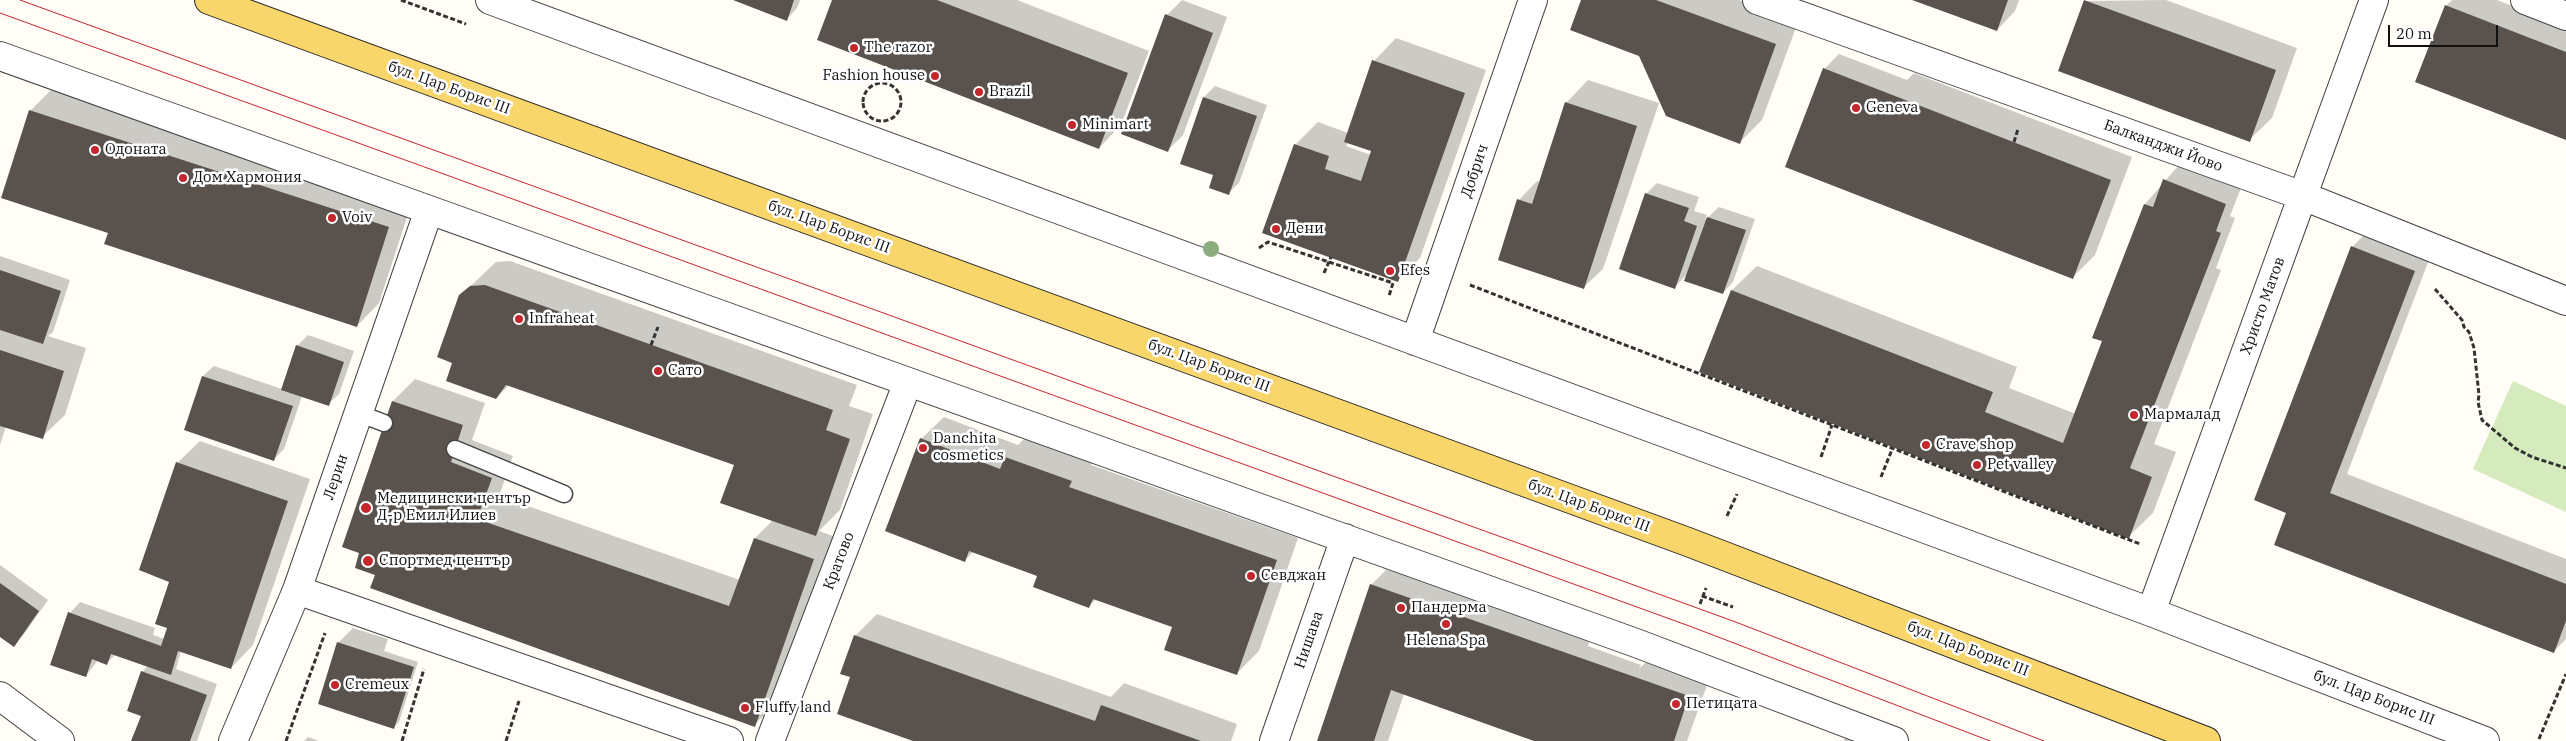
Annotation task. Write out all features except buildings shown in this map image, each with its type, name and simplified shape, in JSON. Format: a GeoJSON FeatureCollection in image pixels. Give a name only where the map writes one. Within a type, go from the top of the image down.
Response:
{"type":"FeatureCollection","features":[{"type":"Feature","properties":{"kind":"main road","name":"бул. Цар Борис III"},"geometry":{"type":"LineString","coordinates":[[209,0],[1688,542],[2206,741]]}},
{"type":"Feature","properties":{"kind":"street","name":"Добрич"},"geometry":{"type":"LineString","coordinates":[[1415,341],[1533,0]]}},
{"type":"Feature","properties":{"kind":"street","name":"Балканджи Йово"},"geometry":{"type":"LineString","coordinates":[[1757,0],[2303,196],[2566,301]]}},
{"type":"Feature","properties":{"kind":"street","name":"Христо Матов"},"geometry":{"type":"LineString","coordinates":[[2150,612],[2374,0]]}},
{"type":"Feature","properties":{"kind":"street"},"geometry":{"type":"LineString","coordinates":[[2525,0],[2566,16]]}},
{"type":"Feature","properties":{"kind":"street","name":"бул. Цар Борис III"},"geometry":{"type":"LineString","coordinates":[[500,2],[2150,612],[2485,741]]}},
{"type":"Feature","properties":{"kind":"street"},"geometry":{"type":"LineString","coordinates":[[1,61],[429,210],[1345,538],[1636,643],[1894,741]]}},
{"type":"Feature","properties":{"kind":"street","name":"Лерин"},"geometry":{"type":"LineString","coordinates":[[233,741],[296,590],[429,210]]}},
{"type":"Feature","properties":{"kind":"street","name":"Кратово"},"geometry":{"type":"LineString","coordinates":[[770,741],[908,382]]}},
{"type":"Feature","properties":{"kind":"street","name":"Нишава"},"geometry":{"type":"LineString","coordinates":[[1274,741],[1345,538]]}},
{"type":"Feature","properties":{"kind":"street"},"geometry":{"type":"LineString","coordinates":[[296,590],[729,741]]}},
{"type":"Feature","properties":{"kind":"street"},"geometry":{"type":"LineString","coordinates":[[0,696],[60,741]]}},
{"type":"Feature","properties":{"kind":"lane"},"geometry":{"type":"LineString","coordinates":[[358,413],[384,423]]}},
{"type":"Feature","properties":{"kind":"lane"},"geometry":{"type":"LineString","coordinates":[[455,450],[564,494]]}},
{"type":"Feature","properties":{"kind":"path"},"geometry":{"type":"LineString","coordinates":[[879,83],[889,84],[901,100],[899,110],[888,120],[874,120],[866,114],[862,104],[864,94],[870,87],[879,83]]}},
{"type":"Feature","properties":{"kind":"path"},"geometry":{"type":"LineString","coordinates":[[2014,142],[2020,124]]}},
{"type":"Feature","properties":{"kind":"path"},"geometry":{"type":"LineString","coordinates":[[1255,251],[1268,242],[1393,283],[1388,298]]}},
{"type":"Feature","properties":{"kind":"path"},"geometry":{"type":"LineString","coordinates":[[1470,285],[2171,556]]}},
{"type":"Feature","properties":{"kind":"path"},"geometry":{"type":"LineString","coordinates":[[2435,289],[2462,320],[2464,327],[2469,332],[2474,348],[2479,395],[2478,402],[2482,420],[2515,448],[2532,457],[2566,468]]}},
{"type":"Feature","properties":{"kind":"path"},"geometry":{"type":"LineString","coordinates":[[1820,458],[1832,425]]}},
{"type":"Feature","properties":{"kind":"path"},"geometry":{"type":"LineString","coordinates":[[1880,480],[1892,448]]}},
{"type":"Feature","properties":{"kind":"path"},"geometry":{"type":"LineString","coordinates":[[1727,516],[1739,490]]}},
{"type":"Feature","properties":{"kind":"path"},"geometry":{"type":"LineString","coordinates":[[1700,604],[1706,588]]}},
{"type":"Feature","properties":{"kind":"path"},"geometry":{"type":"LineString","coordinates":[[1702,596],[1733,607]]}},
{"type":"Feature","properties":{"kind":"path"},"geometry":{"type":"LineString","coordinates":[[286,741],[336,603]]}},
{"type":"Feature","properties":{"kind":"path"},"geometry":{"type":"LineString","coordinates":[[402,741],[433,638]]}},
{"type":"Feature","properties":{"kind":"path"},"geometry":{"type":"LineString","coordinates":[[506,741],[528,671]]}},
{"type":"Feature","properties":{"kind":"path"},"geometry":{"type":"LineString","coordinates":[[2539,740],[2566,674]]}},
{"type":"Feature","properties":{"kind":"green space"},"geometry":{"type":"Polygon","coordinates":[[[2513,381],[2566,406],[2566,512],[2473,469],[2513,381]]]}},
{"type":"Feature","properties":{"kind":"tram line"},"geometry":{"type":"LineString","coordinates":[[20,0],[1733,621],[2044,741]]}},
{"type":"Feature","properties":{"kind":"tram line"},"geometry":{"type":"LineString","coordinates":[[0,13],[1692,627],[1990,741]]}},
{"type":"Feature","properties":{"kind":"place","name":"The razor"},"geometry":{"type":"Point","coordinates":[854,48]}},
{"type":"Feature","properties":{"kind":"place","name":"Fashion house"},"geometry":{"type":"Point","coordinates":[935,76]}},
{"type":"Feature","properties":{"kind":"place","name":"Brazil"},"geometry":{"type":"Point","coordinates":[979,92]}},
{"type":"Feature","properties":{"kind":"place","name":"Geneva"},"geometry":{"type":"Point","coordinates":[1856,108]}},
{"type":"Feature","properties":{"kind":"place","name":"Minimart"},"geometry":{"type":"Point","coordinates":[1072,125]}},
{"type":"Feature","properties":{"kind":"place","name":"Одоната"},"geometry":{"type":"Point","coordinates":[95,150]}},
{"type":"Feature","properties":{"kind":"place","name":"Дом Хармония"},"geometry":{"type":"Point","coordinates":[183,178]}},
{"type":"Feature","properties":{"kind":"place","name":"Voiv"},"geometry":{"type":"Point","coordinates":[332,218]}},
{"type":"Feature","properties":{"kind":"place","name":"Дени"},"geometry":{"type":"Point","coordinates":[1276,229]}},
{"type":"Feature","properties":{"kind":"place","name":"Efes"},"geometry":{"type":"Point","coordinates":[1390,271]}},
{"type":"Feature","properties":{"kind":"place","name":"Infraheat"},"geometry":{"type":"Point","coordinates":[519,319]}},
{"type":"Feature","properties":{"kind":"place","name":"Сато"},"geometry":{"type":"Point","coordinates":[658,371]}},
{"type":"Feature","properties":{"kind":"place","name":"Мармалад"},"geometry":{"type":"Point","coordinates":[2134,415]}},
{"type":"Feature","properties":{"kind":"place","name":"Crave shop"},"geometry":{"type":"Point","coordinates":[1926,445]}},
{"type":"Feature","properties":{"kind":"place","name":"Danchita cosmetics"},"geometry":{"type":"Point","coordinates":[923,448]}},
{"type":"Feature","properties":{"kind":"place","name":"Pet valley"},"geometry":{"type":"Point","coordinates":[1977,465]}},
{"type":"Feature","properties":{"kind":"place","name":"Медицински център Д-р Емил Илиев"},"geometry":{"type":"Point","coordinates":[366,508]}},
{"type":"Feature","properties":{"kind":"place","name":"Спортмед център"},"geometry":{"type":"Point","coordinates":[368,561]}},
{"type":"Feature","properties":{"kind":"place","name":"Севджан"},"geometry":{"type":"Point","coordinates":[1251,576]}},
{"type":"Feature","properties":{"kind":"place","name":"Пандерма"},"geometry":{"type":"Point","coordinates":[1401,608]}},
{"type":"Feature","properties":{"kind":"place","name":"Helena Spa"},"geometry":{"type":"Point","coordinates":[1446,624]}},
{"type":"Feature","properties":{"kind":"place","name":"Cremeux"},"geometry":{"type":"Point","coordinates":[335,685]}},
{"type":"Feature","properties":{"kind":"place","name":"Петицата"},"geometry":{"type":"Point","coordinates":[1676,704]}},
{"type":"Feature","properties":{"kind":"place","name":"Fluffy land"},"geometry":{"type":"Point","coordinates":[745,708]}}]}
